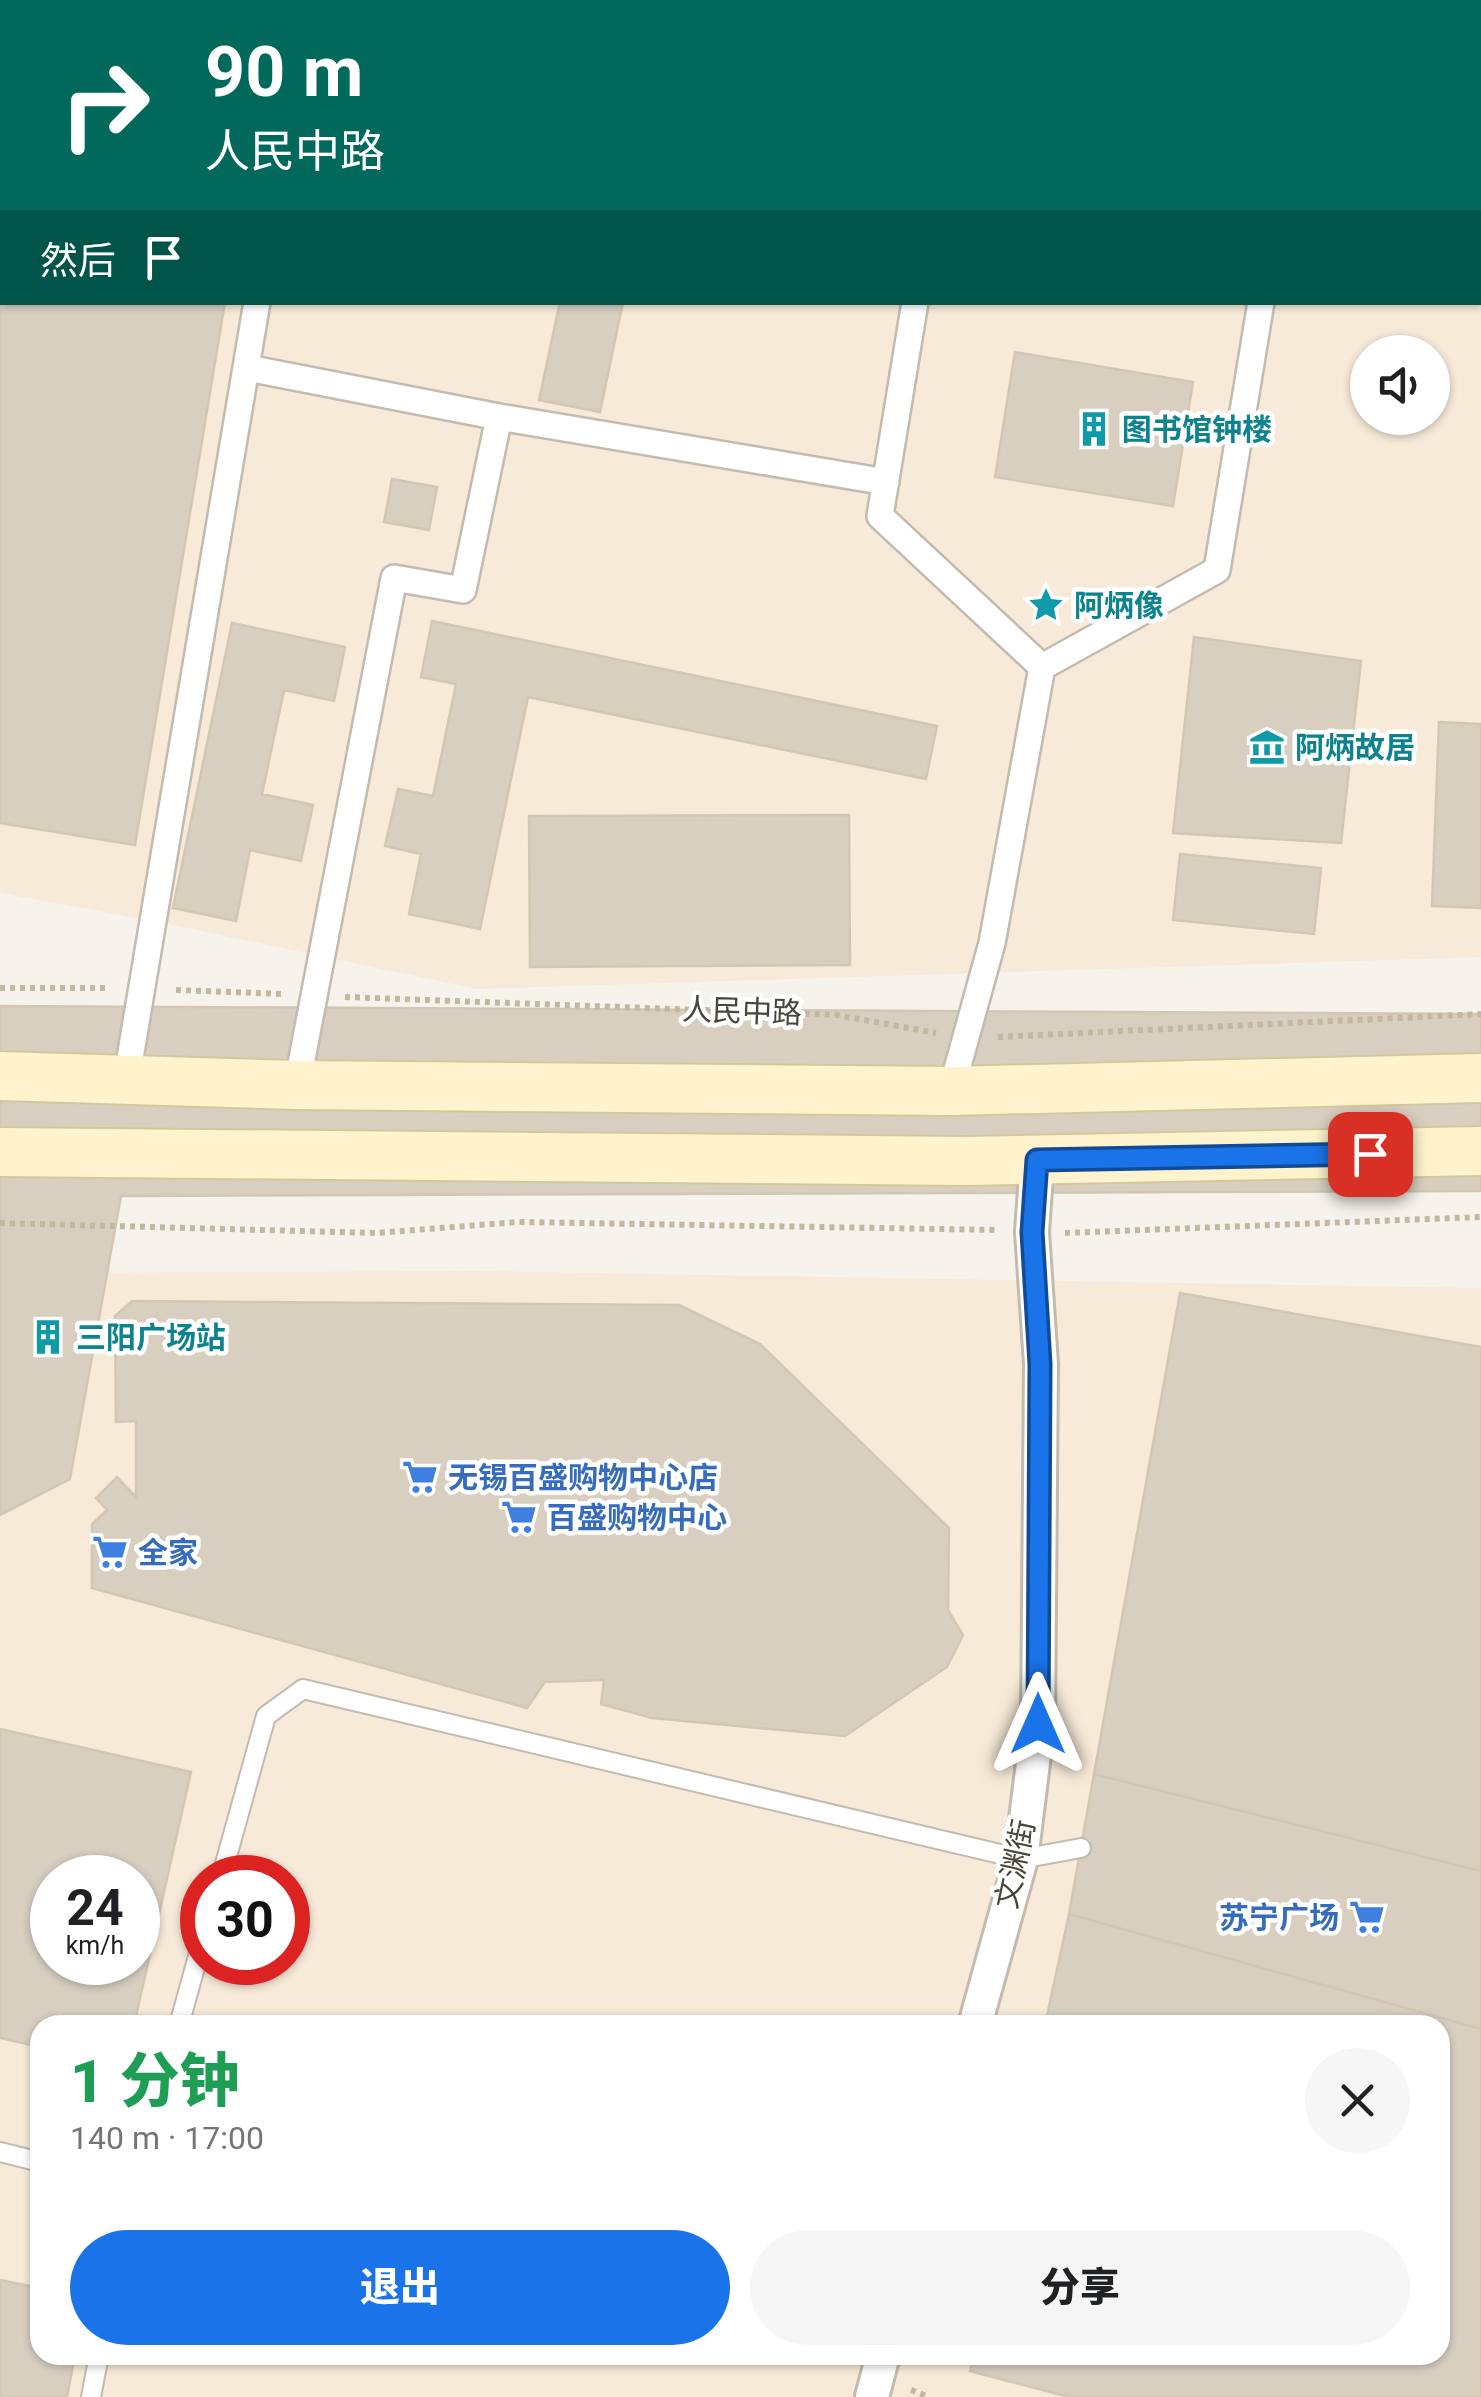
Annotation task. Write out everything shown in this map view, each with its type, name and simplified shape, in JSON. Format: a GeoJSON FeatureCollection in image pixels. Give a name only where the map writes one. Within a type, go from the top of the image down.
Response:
{"type":"FeatureCollection","features":[{"type":"Feature","properties":{"kind":"main road"},"geometry":{"type":"LineString","coordinates":[[0,1076],[297,1085],[951,1090],[1481,1078]]}},
{"type":"Feature","properties":{"kind":"main road"},"geometry":{"type":"LineString","coordinates":[[0,1152],[1037,1160],[1481,1151]]}},
{"type":"Feature","properties":{"kind":"street"},"geometry":{"type":"LineString","coordinates":[[126,1082],[257,305]]}},
{"type":"Feature","properties":{"kind":"street"},"geometry":{"type":"LineString","coordinates":[[914,305],[880,516],[1042,667]]}},
{"type":"Feature","properties":{"kind":"street"},"geometry":{"type":"LineString","coordinates":[[1042,667],[1217,570],[1261,305]]}},
{"type":"Feature","properties":{"kind":"street"},"geometry":{"type":"LineString","coordinates":[[248,368],[886,482]]}},
{"type":"Feature","properties":{"kind":"street"},"geometry":{"type":"LineString","coordinates":[[297,1085],[394,578],[463,590],[500,416]]}},
{"type":"Feature","properties":{"kind":"street"},"geometry":{"type":"LineString","coordinates":[[951,1090],[992,942],[1042,667]]}},
{"type":"Feature","properties":{"kind":"street","name":"文渊街"},"geometry":{"type":"LineString","coordinates":[[978,2015],[1020,1859],[1038,1724],[1040,1364],[1032,1232],[1037,1160]]}},
{"type":"Feature","properties":{"kind":"street"},"geometry":{"type":"LineString","coordinates":[[872,2397],[881,2365]]}},
{"type":"Feature","properties":{"kind":"lane"},"geometry":{"type":"LineString","coordinates":[[227,1855],[266,1716],[302,1688],[1020,1859],[1082,1848]]}},
{"type":"Feature","properties":{"kind":"lane"},"geometry":{"type":"LineString","coordinates":[[182,2015],[190,1985]]}},
{"type":"Feature","properties":{"kind":"lane"},"geometry":{"type":"LineString","coordinates":[[0,2152],[30,2160]]}},
{"type":"Feature","properties":{"kind":"lane"},"geometry":{"type":"LineString","coordinates":[[91,2397],[97,2365]]}},
{"type":"Feature","properties":{"kind":"path","name":"人民中路"},"geometry":{"type":"LineString","coordinates":[[0,988],[142,988],[837,1015],[965,1039],[1481,1014]]}},
{"type":"Feature","properties":{"kind":"path"},"geometry":{"type":"LineString","coordinates":[[0,1223],[376,1234],[518,1222],[1098,1234],[1481,1217]]}},
{"type":"Feature","properties":{"kind":"shaded area"},"geometry":{"type":"Polygon","coordinates":[[[0,305],[1481,305],[1481,957],[477,989],[0,893],[0,305]]]}},
{"type":"Feature","properties":{"kind":"shaded area"},"geometry":{"type":"Polygon","coordinates":[[[475,1271],[1481,1288],[1481,2397],[0,2397],[0,1273],[475,1271]]]}},
{"type":"Feature","properties":{"kind":"building"},"geometry":{"type":"Polygon","coordinates":[[[0,305],[225,305],[135,845],[0,823],[0,305]]]}},
{"type":"Feature","properties":{"kind":"building"},"geometry":{"type":"Polygon","coordinates":[[[559,305],[622,305],[600,412],[539,400],[559,305]]]}},
{"type":"Feature","properties":{"kind":"building","name":"图书馆钟楼"},"geometry":{"type":"Polygon","coordinates":[[[1015,352],[1193,382],[1173,506],[995,477],[1015,352]]]}},
{"type":"Feature","properties":{"kind":"building"},"geometry":{"type":"Polygon","coordinates":[[[392,479],[437,487],[429,530],[384,522],[392,479]]]}},
{"type":"Feature","properties":{"kind":"building"},"geometry":{"type":"Polygon","coordinates":[[[432,621],[937,726],[926,779],[528,697],[480,929],[409,914],[421,854],[385,846],[398,789],[433,796],[456,684],[421,677],[432,621]]]}},
{"type":"Feature","properties":{"kind":"building"},"geometry":{"type":"Polygon","coordinates":[[[232,623],[345,647],[334,701],[284,690],[262,794],[313,805],[301,861],[250,850],[236,921],[173,908],[232,623]]]}},
{"type":"Feature","properties":{"kind":"building","name":"阿炳故居"},"geometry":{"type":"Polygon","coordinates":[[[1194,637],[1361,661],[1341,843],[1173,833],[1194,637]]]}},
{"type":"Feature","properties":{"kind":"building"},"geometry":{"type":"Polygon","coordinates":[[[1439,722],[1481,724],[1481,908],[1432,906],[1439,722]]]}},
{"type":"Feature","properties":{"kind":"building"},"geometry":{"type":"Polygon","coordinates":[[[849,815],[850,965],[530,967],[529,816],[849,815]]]}},
{"type":"Feature","properties":{"kind":"building"},"geometry":{"type":"Polygon","coordinates":[[[1180,854],[1321,868],[1314,934],[1173,920],[1180,854]]]}},
{"type":"Feature","properties":{"kind":"building","name":"三阳广场站"},"geometry":{"type":"Polygon","coordinates":[[[0,1006],[1481,1014],[1481,1191],[121,1196],[70,1479],[0,1515],[0,1006]]]}},
{"type":"Feature","properties":{"kind":"building"},"geometry":{"type":"Polygon","coordinates":[[[1180,1293],[1481,1347],[1481,1871],[1094,1774],[1180,1293]]]}},
{"type":"Feature","properties":{"kind":"building","name":"百盛购物中心"},"geometry":{"type":"Polygon","coordinates":[[[132,1301],[679,1305],[760,1344],[949,1528],[948,1610],[963,1635],[947,1667],[845,1736],[652,1718],[601,1704],[604,1680],[545,1682],[527,1708],[92,1588],[92,1524],[107,1510],[96,1498],[117,1477],[136,1497],[136,1421],[116,1422],[115,1316],[132,1301]]]}},
{"type":"Feature","properties":{"kind":"building"},"geometry":{"type":"Polygon","coordinates":[[[0,1729],[191,1772],[160,1910],[160,1855],[30,1855],[30,1985],[143,1985],[136,2015],[30,2015],[30,2045],[0,2038],[0,1729]]]}},
{"type":"Feature","properties":{"kind":"building"},"geometry":{"type":"Polygon","coordinates":[[[1094,1774],[1481,1871],[1481,2029],[1450,2020],[1450,2015],[1431,2015],[1069,1914],[1094,1774]]]}},
{"type":"Feature","properties":{"kind":"building"},"geometry":{"type":"Polygon","coordinates":[[[1069,1914],[1431,2015],[1047,2015],[1069,1914]]]}},
{"type":"Feature","properties":{"kind":"building"},"geometry":{"type":"Polygon","coordinates":[[[1450,2020],[1481,2029],[1481,2397],[1069,2397],[970,2371],[972,2365],[1450,2365],[1450,2020]]]}},
{"type":"Feature","properties":{"kind":"building"},"geometry":{"type":"Polygon","coordinates":[[[0,2280],[30,2286],[30,2365],[73,2365],[67,2397],[0,2397],[0,2280]]]}},
{"type":"Feature","properties":{"kind":"place","name":"图书馆钟楼"},"geometry":{"type":"Point","coordinates":[1094,429]}},
{"type":"Feature","properties":{"kind":"place","name":"阿炳像"},"geometry":{"type":"Point","coordinates":[1046,605]}},
{"type":"Feature","properties":{"kind":"place","name":"阿炳故居"},"geometry":{"type":"Point","coordinates":[1267,747]}},
{"type":"Feature","properties":{"kind":"place","name":"三阳广场站"},"geometry":{"type":"Point","coordinates":[48,1337]}},
{"type":"Feature","properties":{"kind":"place","name":"无锡百盛购物中心店"},"geometry":{"type":"Point","coordinates":[420,1477]}},
{"type":"Feature","properties":{"kind":"place","name":"百盛购物中心"},"geometry":{"type":"Point","coordinates":[519,1517]}},
{"type":"Feature","properties":{"kind":"place","name":"全家"},"geometry":{"type":"Point","coordinates":[110,1552]}},
{"type":"Feature","properties":{"kind":"place","name":"苏宁广场"},"geometry":{"type":"Point","coordinates":[1367,1917]}},
{"type":"Feature","properties":{"kind":"route"},"geometry":{"type":"LineString","coordinates":[[1038,1724],[1040,1364],[1032,1232],[1037,1160],[1370,1154]]}}]}
